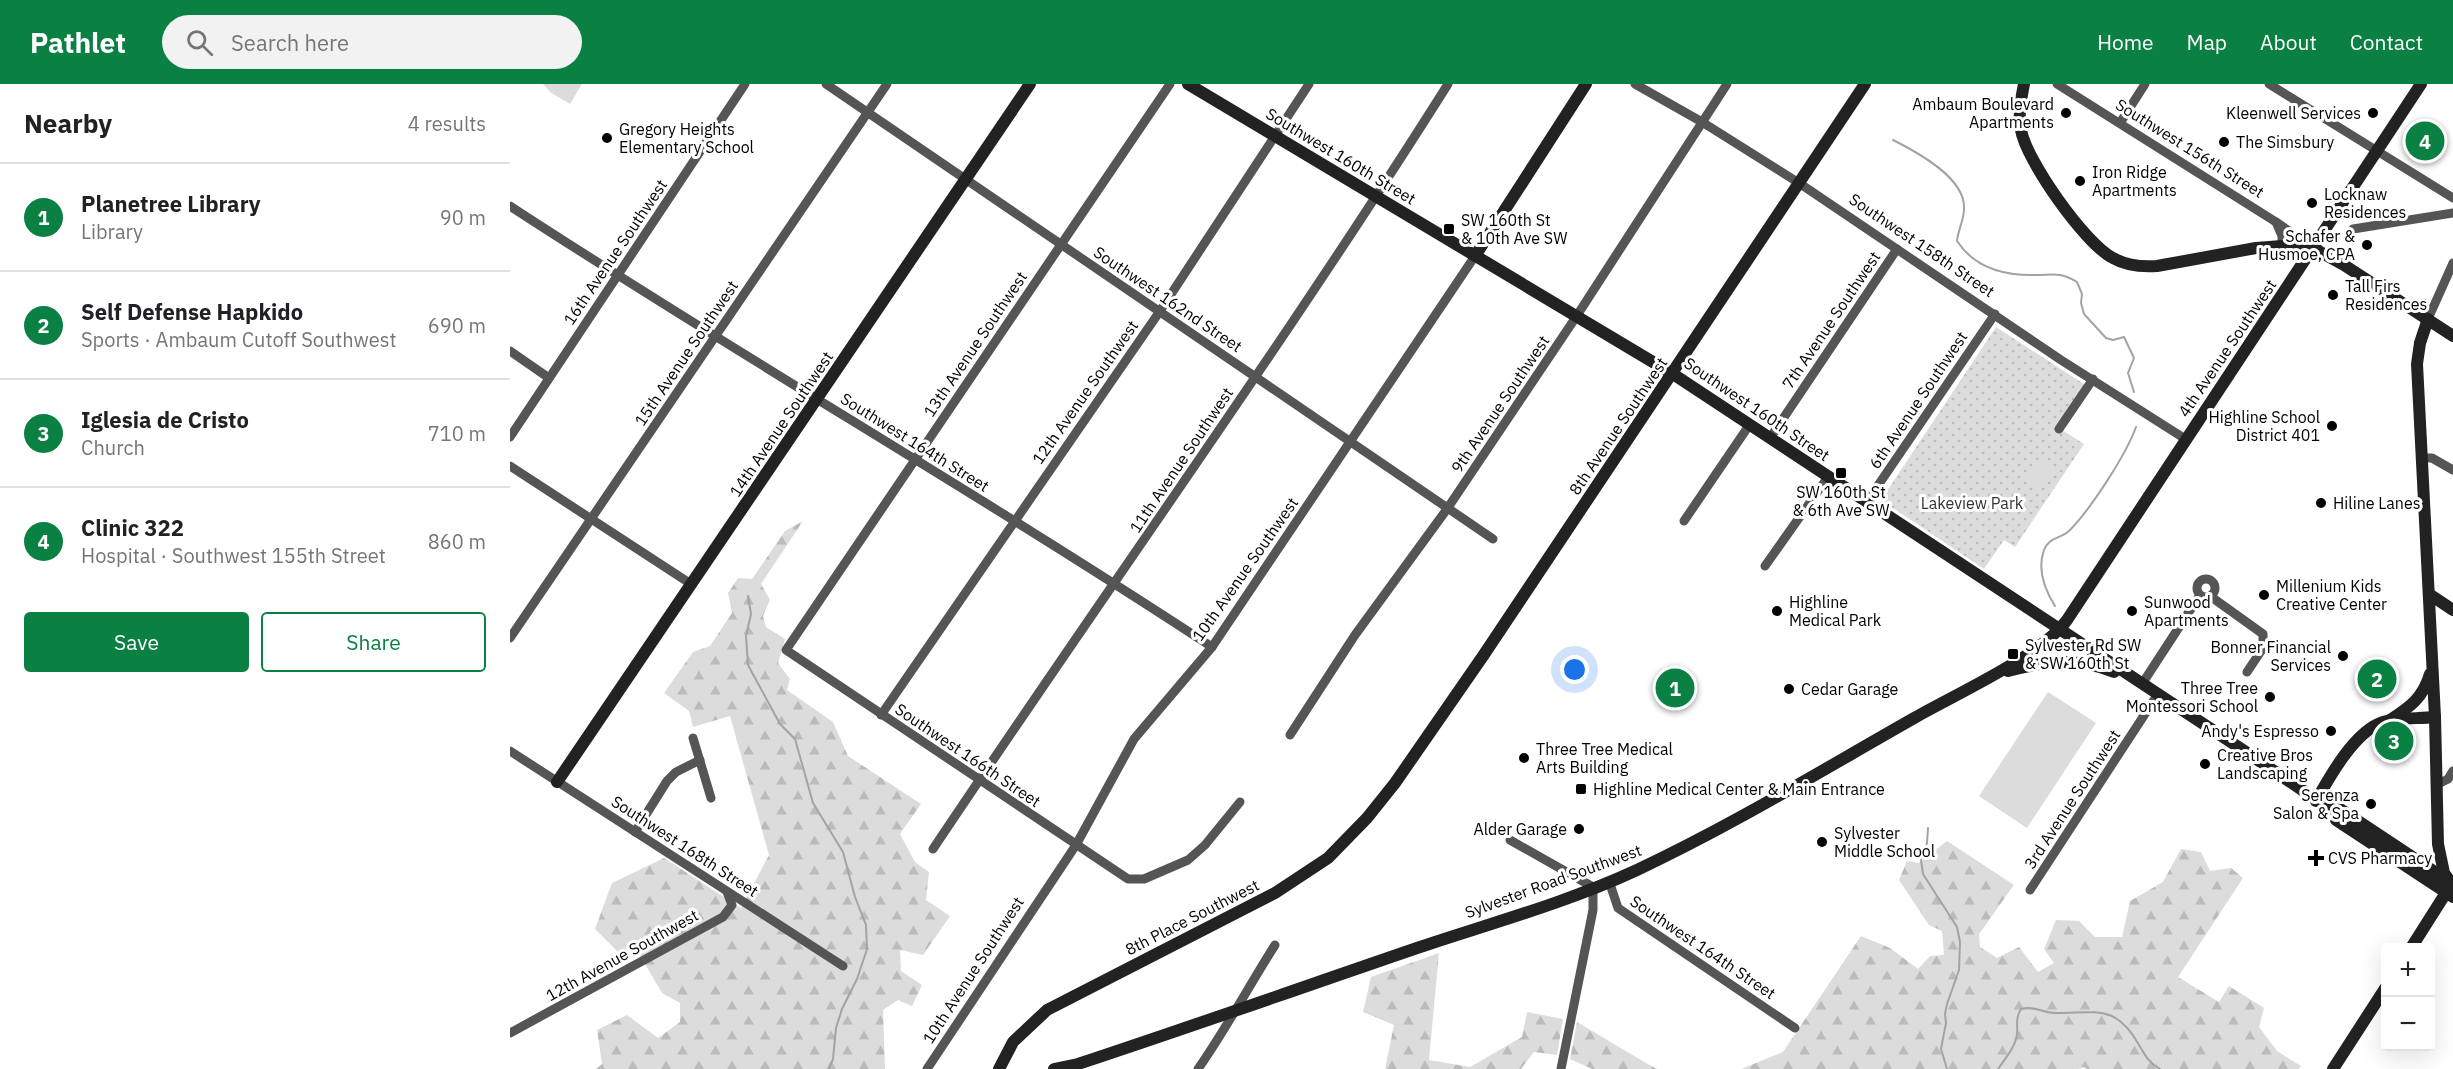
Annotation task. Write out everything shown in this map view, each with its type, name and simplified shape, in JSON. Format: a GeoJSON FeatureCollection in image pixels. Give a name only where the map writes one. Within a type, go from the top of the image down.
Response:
{"type":"FeatureCollection","features":[{"type":"Feature","properties":{"kind":"street","name":"16th Avenue Southwest"},"geometry":{"type":"LineString","coordinates":[[510,437],[745,84]]}},
{"type":"Feature","properties":{"kind":"street","name":"Southwest 162nd Street"},"geometry":{"type":"LineString","coordinates":[[826,84],[1493,539]]}},
{"type":"Feature","properties":{"kind":"street","name":"15th Avenue Southwest"},"geometry":{"type":"LineString","coordinates":[[510,638],[886,84]]}},
{"type":"Feature","properties":{"kind":"street","name":"14th Avenue Southwest"},"geometry":{"type":"LineString","coordinates":[[557,782],[1030,84]]}},
{"type":"Feature","properties":{"kind":"street","name":"13th Avenue Southwest"},"geometry":{"type":"LineString","coordinates":[[786,650],[1170,84]]}},
{"type":"Feature","properties":{"kind":"street","name":"Southwest 160th Street"},"geometry":{"type":"LineString","coordinates":[[1188,84],[1673,374],[2293,784],[2318,797],[2420,863],[2452,890]]}},
{"type":"Feature","properties":{"kind":"street","name":"12th Avenue Southwest"},"geometry":{"type":"LineString","coordinates":[[881,715],[1160,311],[1309,84]]}},
{"type":"Feature","properties":{"kind":"street","name":"11th Avenue Southwest"},"geometry":{"type":"LineString","coordinates":[[933,849],[1256,377],[1377,196],[1448,84]]}},
{"type":"Feature","properties":{"kind":"street","name":"10th Avenue Southwest"},"geometry":{"type":"LineString","coordinates":[[927,1069],[1076,844],[1134,739],[1212,647],[1475,256],[1586,84]]}},
{"type":"Feature","properties":{"kind":"street","name":"Southwest 158th Street"},"geometry":{"type":"LineString","coordinates":[[1635,84],[1702,122],[1799,183],[2061,360],[2187,440]]}},
{"type":"Feature","properties":{"kind":"street","name":"9th Avenue Southwest"},"geometry":{"type":"LineString","coordinates":[[1290,735],[1355,635],[1447,509],[1576,317],[1727,84]]}},
{"type":"Feature","properties":{"kind":"street","name":"8th Avenue Southwest"},"geometry":{"type":"LineString","coordinates":[[1395,783],[1673,374],[1865,84]]}},
{"type":"Feature","properties":{"kind":"street"},"geometry":{"type":"LineString","coordinates":[[2024,84],[2020,105],[2021,129],[2038,172],[2082,230],[2101,251],[2112,258],[2142,267],[2256,248],[2282,246],[2313,248],[2453,336]]}},
{"type":"Feature","properties":{"kind":"street","name":"Southwest 156th Street"},"geometry":{"type":"LineString","coordinates":[[2056,84],[2276,222],[2313,248]]}},
{"type":"Feature","properties":{"kind":"street"},"geometry":{"type":"LineString","coordinates":[[2120,123],[2145,84]]}},
{"type":"Feature","properties":{"kind":"street"},"geometry":{"type":"LineString","coordinates":[[2269,84],[2453,198]]}},
{"type":"Feature","properties":{"kind":"street","name":"4th Avenue Southwest"},"geometry":{"type":"LineString","coordinates":[[2060,630],[2421,84]]}},
{"type":"Feature","properties":{"kind":"street","name":"Southwest 164th Street"},"geometry":{"type":"LineString","coordinates":[[510,206],[716,337],[1115,583],[1212,647]]}},
{"type":"Feature","properties":{"kind":"street"},"geometry":{"type":"LineString","coordinates":[[2353,229],[2453,213]]}},
{"type":"Feature","properties":{"kind":"street"},"geometry":{"type":"LineString","coordinates":[[2276,222],[2282,236],[2282,246]]}},
{"type":"Feature","properties":{"kind":"street","name":"7th Avenue Southwest"},"geometry":{"type":"LineString","coordinates":[[1770,438],[1897,249]]}},
{"type":"Feature","properties":{"kind":"street"},"geometry":{"type":"LineString","coordinates":[[2415,943],[2452,890],[2444,873],[2438,844],[2435,717],[2417,364],[2420,343],[2428,319],[2453,263]]}},
{"type":"Feature","properties":{"kind":"street","name":"6th Avenue Southwest"},"geometry":{"type":"LineString","coordinates":[[1866,503],[1995,314]]}},
{"type":"Feature","properties":{"kind":"street"},"geometry":{"type":"LineString","coordinates":[[510,351],[549,378]]}},
{"type":"Feature","properties":{"kind":"street"},"geometry":{"type":"LineString","coordinates":[[2059,429],[2093,379]]}},
{"type":"Feature","properties":{"kind":"street"},"geometry":{"type":"LineString","coordinates":[[1684,521],[1750,424]]}},
{"type":"Feature","properties":{"kind":"street"},"geometry":{"type":"LineString","coordinates":[[2422,458],[2432,458],[2453,470]]}},
{"type":"Feature","properties":{"kind":"street"},"geometry":{"type":"LineString","coordinates":[[510,466],[691,584]]}},
{"type":"Feature","properties":{"kind":"street"},"geometry":{"type":"LineString","coordinates":[[1765,566],[1828,477]]}},
{"type":"Feature","properties":{"kind":"street"},"geometry":{"type":"LineString","coordinates":[[2429,594],[2453,610]]}},
{"type":"Feature","properties":{"kind":"street"},"geometry":{"type":"LineString","coordinates":[[1992,675],[2033,664],[2073,661],[2098,666],[2140,682],[2205,596],[2264,633],[2263,648],[2247,672]]}},
{"type":"Feature","properties":{"kind":"street","name":"Sylvester Road Southwest"},"geometry":{"type":"LineString","coordinates":[[1054,1069],[1078,1065],[1236,1012],[1608,881],[1702,838],[1992,675],[2034,650],[2060,630]]}},
{"type":"Feature","properties":{"kind":"street","name":"Southwest 166th Street"},"geometry":{"type":"LineString","coordinates":[[786,650],[1123,877],[1136,880],[1153,876],[1197,854],[1240,802]]}},
{"type":"Feature","properties":{"kind":"street"},"geometry":{"type":"LineString","coordinates":[[2318,797],[2359,737],[2373,726],[2413,706],[2420,697],[2432,664]]}},
{"type":"Feature","properties":{"kind":"street","name":"3rd Avenue Southwest"},"geometry":{"type":"LineString","coordinates":[[2030,890],[2158,694]]}},
{"type":"Feature","properties":{"kind":"street"},"geometry":{"type":"LineString","coordinates":[[2389,720],[2435,717]]}},
{"type":"Feature","properties":{"kind":"street"},"geometry":{"type":"LineString","coordinates":[[693,738],[711,798]]}},
{"type":"Feature","properties":{"kind":"street","name":"Southwest 168th Street"},"geometry":{"type":"LineString","coordinates":[[510,752],[843,966]]}},
{"type":"Feature","properties":{"kind":"street"},"geometry":{"type":"LineString","coordinates":[[635,832],[667,781],[676,772],[700,760]]}},
{"type":"Feature","properties":{"kind":"street"},"geometry":{"type":"LineString","coordinates":[[2436,785],[2448,779],[2453,771]]}},
{"type":"Feature","properties":{"kind":"street","name":"8th Place Southwest"},"geometry":{"type":"LineString","coordinates":[[999,1069],[1012,1042],[1047,1010],[1226,920],[1313,869],[1346,842],[1395,783]]}},
{"type":"Feature","properties":{"kind":"street","name":"Southwest 160th Street"},"geometry":{"type":"LineString","coordinates":[[2293,784],[2301,797],[2331,818],[2344,823],[2452,890]]}},
{"type":"Feature","properties":{"kind":"street","name":"Southwest 160th Street"},"geometry":{"type":"LineString","coordinates":[[2318,797],[2344,823]]}},
{"type":"Feature","properties":{"kind":"street"},"geometry":{"type":"LineString","coordinates":[[1510,840],[1593,887],[1593,910],[1561,1069]]}},
{"type":"Feature","properties":{"kind":"street"},"geometry":{"type":"LineString","coordinates":[[2420,863],[2432,858],[2438,844]]}},
{"type":"Feature","properties":{"kind":"street","name":"Southwest 164th Street"},"geometry":{"type":"LineString","coordinates":[[1608,881],[1618,908],[1795,1028]]}},
{"type":"Feature","properties":{"kind":"street","name":"12th Avenue Southwest"},"geometry":{"type":"LineString","coordinates":[[510,1033],[723,917],[732,905],[727,892]]}},
{"type":"Feature","properties":{"kind":"street"},"geometry":{"type":"LineString","coordinates":[[1198,1069],[1236,1012],[1275,945]]}},
{"type":"Feature","properties":{"kind":"street"},"geometry":{"type":"LineString","coordinates":[[2333,1069],[2381,993]]}},
{"type":"Feature","properties":{"kind":"green space"},"geometry":{"type":"Polygon","coordinates":[[[543,84],[582,84],[570,104],[550,92],[543,84]]]}},
{"type":"Feature","properties":{"kind":"green space","name":"Lakeview Park"},"geometry":{"type":"Polygon","coordinates":[[[1996,327],[2087,386],[2059,428],[2084,444],[2015,547],[2004,540],[1984,569],[1881,500],[1996,327]]]}},
{"type":"Feature","properties":{"kind":"green space"},"geometry":{"type":"Polygon","coordinates":[[[2037,459],[2052,469],[2039,489],[2023,479],[2037,459]]]}},
{"type":"Feature","properties":{"kind":"green space"},"geometry":{"type":"Polygon","coordinates":[[[803,521],[761,584],[770,600],[763,616],[766,627],[785,639],[778,663],[790,679],[787,690],[833,722],[848,756],[921,804],[900,834],[915,862],[929,872],[926,900],[950,916],[923,955],[900,950],[901,971],[922,985],[912,1006],[898,1000],[883,1010],[885,1069],[596,1069],[602,1064],[597,1030],[627,1015],[658,1038],[680,1022],[680,1003],[662,993],[639,954],[623,957],[595,929],[612,883],[664,858],[741,908],[769,855],[730,716],[693,727],[689,711],[664,693],[693,652],[710,646],[732,613],[728,593],[738,578],[752,579],[785,531],[803,521]]]}},
{"type":"Feature","properties":{"kind":"green space"},"geometry":{"type":"Polygon","coordinates":[[[2048,692],[2096,723],[2027,828],[1979,796],[2048,692]]]}},
{"type":"Feature","properties":{"kind":"green space"},"geometry":{"type":"Polygon","coordinates":[[[1947,841],[2014,885],[1979,934],[1980,947],[1997,958],[2019,947],[2038,972],[2054,963],[2044,949],[2056,920],[2079,921],[2095,937],[2122,937],[2130,901],[2163,882],[2181,849],[2201,852],[2210,871],[2231,868],[2243,878],[2178,977],[2219,1002],[2229,986],[2264,1008],[2259,1027],[2277,1051],[2301,1066],[2299,1069],[2087,1069],[2083,1067],[2079,1069],[1741,1069],[1783,1052],[1861,936],[1890,948],[1918,969],[1930,956],[1944,955],[1942,931],[1929,925],[1899,880],[1907,861],[1919,863],[1947,841]]]}},
{"type":"Feature","properties":{"kind":"green space"},"geometry":{"type":"Polygon","coordinates":[[[1439,953],[1429,1060],[1470,1067],[1522,1037],[1527,1012],[1563,1019],[1557,1055],[1534,1052],[1521,1069],[1385,1069],[1394,1025],[1363,1012],[1371,977],[1439,953]]]}},
{"type":"Feature","properties":{"kind":"green space"},"geometry":{"type":"Polygon","coordinates":[[[1577,1022],[1657,1069],[1592,1069],[1570,1059],[1577,1022]]]}},
{"type":"Feature","properties":{"kind":"waterway"},"geometry":{"type":"LineString","coordinates":[[1893,140],[1938,167],[1957,187],[1963,198],[1964,209],[1957,241],[1972,257],[1989,268],[1999,271],[2020,275],[2059,275],[2077,282],[2082,294],[2081,303],[2084,314],[2106,338],[2113,340],[2124,337],[2134,358],[2128,373],[2134,392]]}},
{"type":"Feature","properties":{"kind":"waterway"},"geometry":{"type":"LineString","coordinates":[[2055,606],[2043,579],[2041,565],[2044,550],[2052,540],[2069,531],[2087,510],[2116,467],[2136,427]]}},
{"type":"Feature","properties":{"kind":"waterway"},"geometry":{"type":"LineString","coordinates":[[748,596],[751,614],[746,636],[748,665],[780,724],[795,739],[813,803],[843,852],[855,897],[866,925],[867,949],[857,979],[842,1009],[836,1028],[833,1059],[829,1069]]}},
{"type":"Feature","properties":{"kind":"waterway"},"geometry":{"type":"LineString","coordinates":[[1928,828],[1927,843],[1921,860],[1923,874],[1957,927],[1960,942],[1959,970],[1947,1004],[1941,1049],[1947,1069]]}},
{"type":"Feature","properties":{"kind":"waterway"},"geometry":{"type":"LineString","coordinates":[[1998,1069],[2015,1043],[2018,1016],[2021,1009],[2026,1008],[2053,1013],[2095,1012],[2114,1017],[2131,1032],[2148,1058],[2160,1069]]}},
{"type":"Feature","properties":{"kind":"place","name":"Ambaum Boulevard Apartments"},"geometry":{"type":"Point","coordinates":[2066,113]}},
{"type":"Feature","properties":{"kind":"place","name":"Kleenwell Services"},"geometry":{"type":"Point","coordinates":[2373,113]}},
{"type":"Feature","properties":{"kind":"place","name":"Gregory Heights Elementary School"},"geometry":{"type":"Point","coordinates":[607,138]}},
{"type":"Feature","properties":{"kind":"place","name":"Clinic 322"},"geometry":{"type":"Point","coordinates":[2425,141]}},
{"type":"Feature","properties":{"kind":"place","name":"The Simsbury"},"geometry":{"type":"Point","coordinates":[2224,142]}},
{"type":"Feature","properties":{"kind":"place","name":"Iron Ridge Apartments"},"geometry":{"type":"Point","coordinates":[2080,181]}},
{"type":"Feature","properties":{"kind":"place","name":"Locknaw Residences"},"geometry":{"type":"Point","coordinates":[2312,203]}},
{"type":"Feature","properties":{"kind":"place","name":"SW 160th St & 10th Ave SW"},"geometry":{"type":"Point","coordinates":[1449,229]}},
{"type":"Feature","properties":{"kind":"place","name":"Schafer & Husmoe, CPA"},"geometry":{"type":"Point","coordinates":[2367,245]}},
{"type":"Feature","properties":{"kind":"place","name":"Tall Firs Residences"},"geometry":{"type":"Point","coordinates":[2333,295]}},
{"type":"Feature","properties":{"kind":"place","name":"Highline School District 401"},"geometry":{"type":"Point","coordinates":[2332,426]}},
{"type":"Feature","properties":{"kind":"place","name":"SW 160th St & 6th Ave SW"},"geometry":{"type":"Point","coordinates":[1841,473]}},
{"type":"Feature","properties":{"kind":"place","name":"Hiline Lanes"},"geometry":{"type":"Point","coordinates":[2321,503]}},
{"type":"Feature","properties":{"kind":"place","name":"Millenium Kids Creative Center"},"geometry":{"type":"Point","coordinates":[2264,595]}},
{"type":"Feature","properties":{"kind":"place","name":"Highline Medical Park"},"geometry":{"type":"Point","coordinates":[1777,611]}},
{"type":"Feature","properties":{"kind":"place","name":"Sunwood Apartments"},"geometry":{"type":"Point","coordinates":[2132,611]}},
{"type":"Feature","properties":{"kind":"place","name":"Sylvester Rd SW & SW 160th St"},"geometry":{"type":"Point","coordinates":[2013,654]}},
{"type":"Feature","properties":{"kind":"place","name":"Bonner Financial Services"},"geometry":{"type":"Point","coordinates":[2343,656]}},
{"type":"Feature","properties":{"kind":"place","name":"Self Defense Hapkido"},"geometry":{"type":"Point","coordinates":[2377,679]}},
{"type":"Feature","properties":{"kind":"place","name":"Planetree Library"},"geometry":{"type":"Point","coordinates":[1675,688]}},
{"type":"Feature","properties":{"kind":"place","name":"Cedar Garage"},"geometry":{"type":"Point","coordinates":[1789,689]}},
{"type":"Feature","properties":{"kind":"place","name":"Three Tree Montessori School"},"geometry":{"type":"Point","coordinates":[2270,697]}},
{"type":"Feature","properties":{"kind":"place","name":"Andy's Espresso"},"geometry":{"type":"Point","coordinates":[2331,731]}},
{"type":"Feature","properties":{"kind":"place","name":"Iglesia de Cristo"},"geometry":{"type":"Point","coordinates":[2394,741]}},
{"type":"Feature","properties":{"kind":"place","name":"Three Tree Medical Arts Building"},"geometry":{"type":"Point","coordinates":[1524,758]}},
{"type":"Feature","properties":{"kind":"place","name":"Creative Bros Landscaping"},"geometry":{"type":"Point","coordinates":[2205,764]}},
{"type":"Feature","properties":{"kind":"place","name":"Highline Medical Center & Main Entrance"},"geometry":{"type":"Point","coordinates":[1581,789]}},
{"type":"Feature","properties":{"kind":"place","name":"Serenza Salon & Spa"},"geometry":{"type":"Point","coordinates":[2371,804]}},
{"type":"Feature","properties":{"kind":"place","name":"Alder Garage"},"geometry":{"type":"Point","coordinates":[1579,829]}},
{"type":"Feature","properties":{"kind":"place","name":"Sylvester Middle School"},"geometry":{"type":"Point","coordinates":[1822,842]}},
{"type":"Feature","properties":{"kind":"place","name":"CVS Pharmacy"},"geometry":{"type":"Point","coordinates":[2316,858]}}]}
